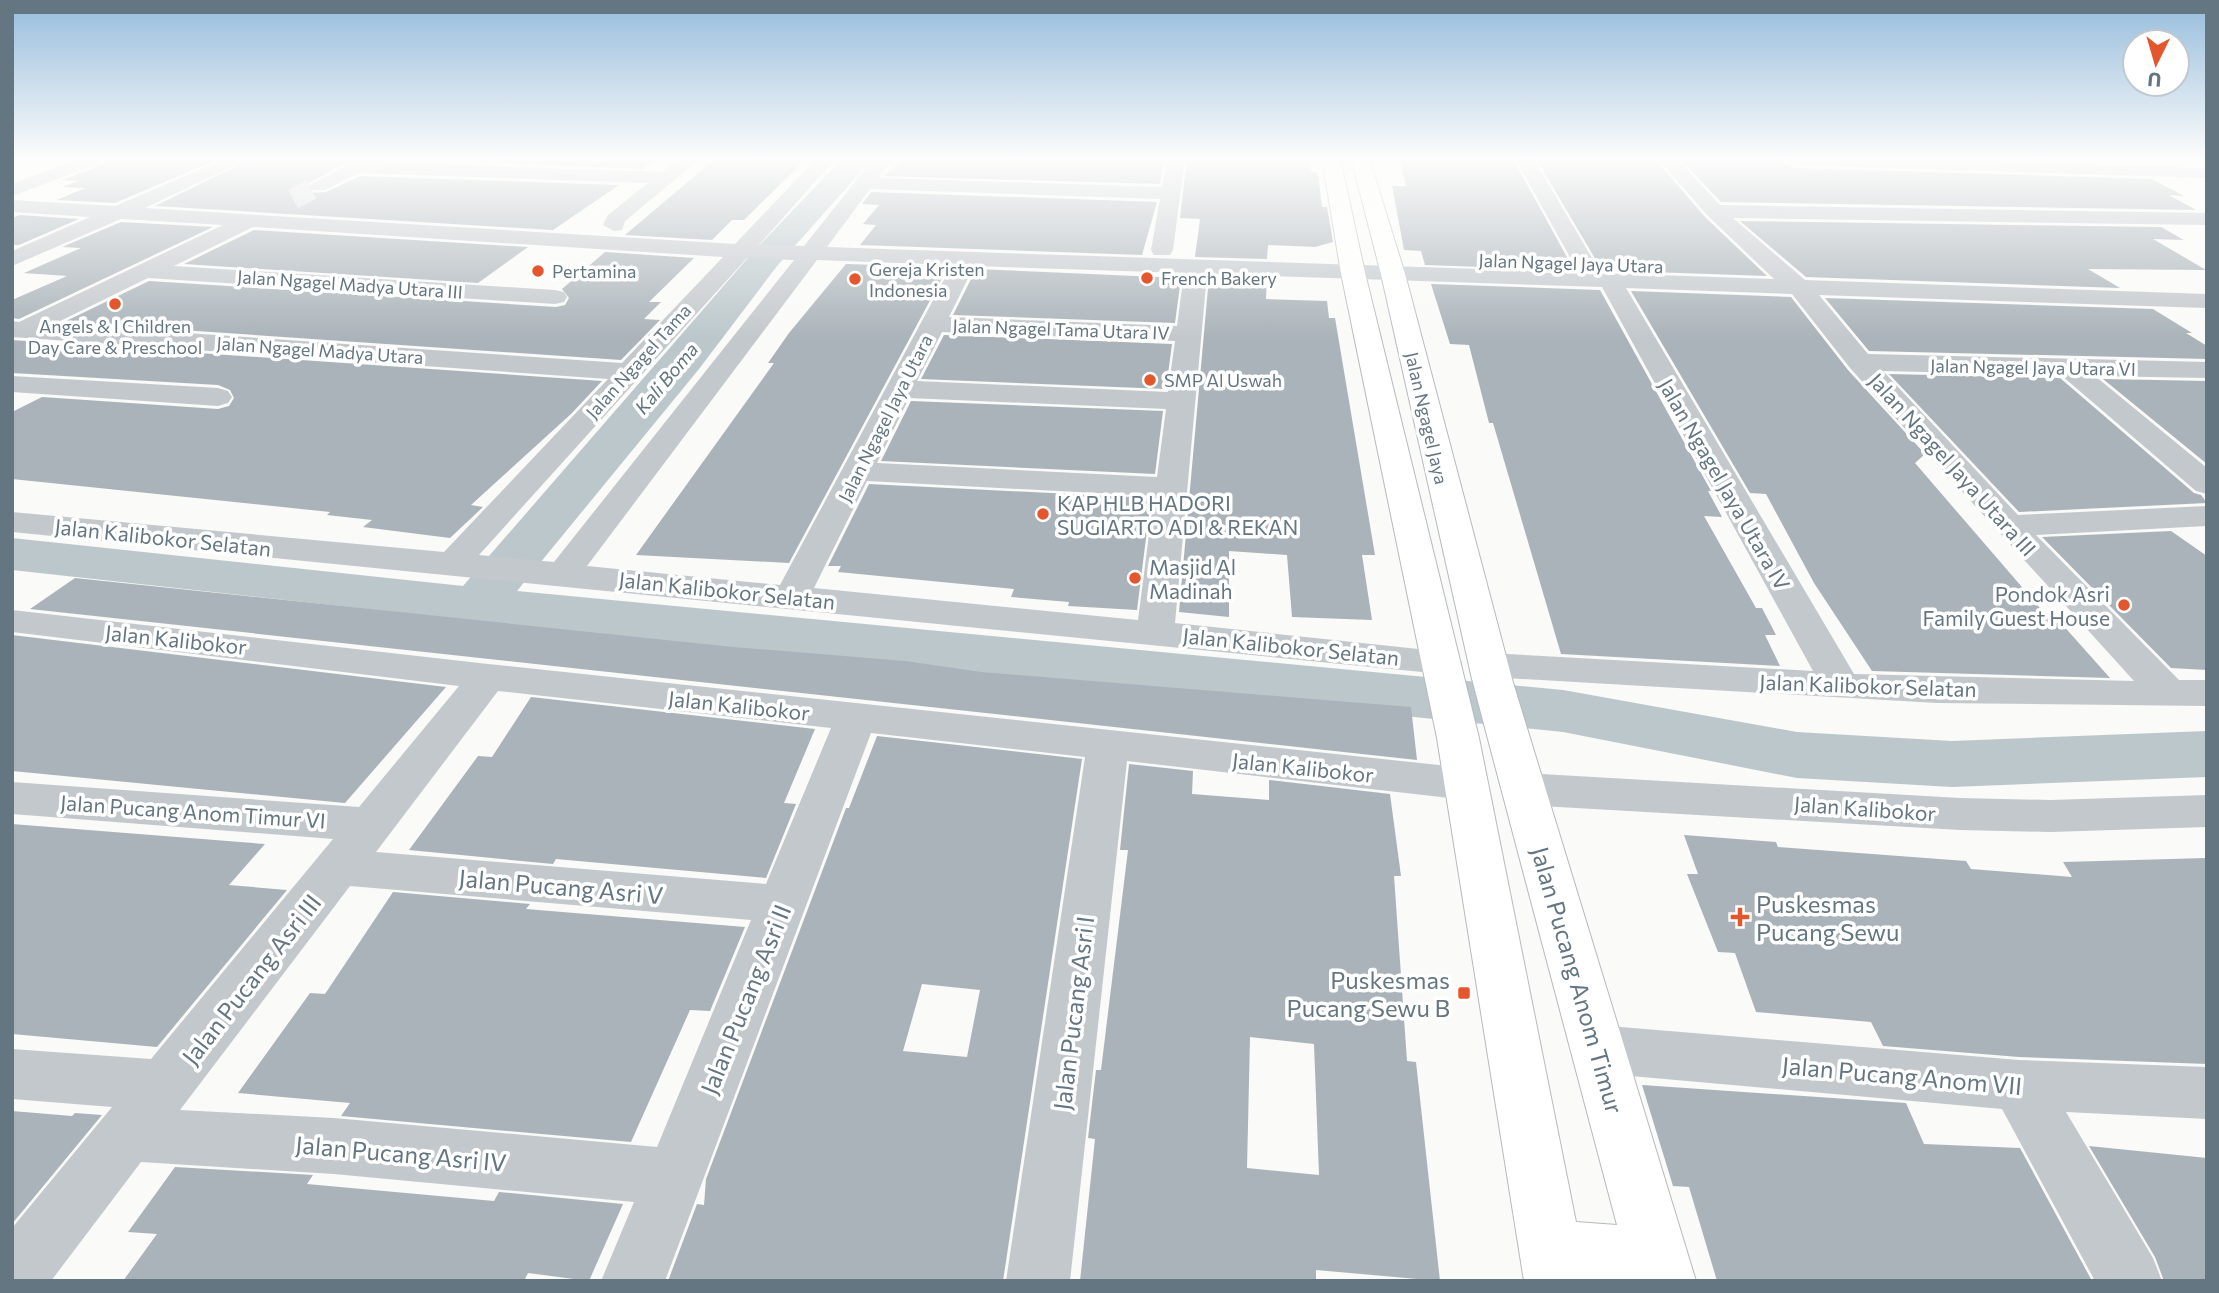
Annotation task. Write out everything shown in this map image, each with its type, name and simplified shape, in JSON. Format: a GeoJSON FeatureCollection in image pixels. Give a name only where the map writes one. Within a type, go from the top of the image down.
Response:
{"type":"FeatureCollection","features":[{"type":"Feature","properties":{"kind":"main road","name":"Jalan Ngagel Jaya"},"geometry":{"type":"LineString","coordinates":[[1342,218],[1443,669]]}},
{"type":"Feature","properties":{"kind":"main road","name":"Jalan Ngagel Jaya"},"geometry":{"type":"LineString","coordinates":[[1377,218],[1490,672]]}},
{"type":"Feature","properties":{"kind":"main road"},"geometry":{"type":"LineString","coordinates":[[1443,669],[1553,1266],[1661,1271]]}},
{"type":"Feature","properties":{"kind":"main road","name":"Jalan Pucang Anom Timur"},"geometry":{"type":"LineString","coordinates":[[1490,672],[1661,1271]]}},
{"type":"Feature","properties":{"kind":"street"},"geometry":{"type":"LineString","coordinates":[[12,259],[106,218]]}},
{"type":"Feature","properties":{"kind":"street","name":"Jalan Ngagel Jaya Utara"},"geometry":{"type":"LineString","coordinates":[[206,218],[555,239],[608,234]]}},
{"type":"Feature","properties":{"kind":"street","name":"Jalan Ngagel Jaya Utara"},"geometry":{"type":"LineString","coordinates":[[438,218],[608,234],[751,243],[1162,250],[1351,265]]}},
{"type":"Feature","properties":{"kind":"street"},"geometry":{"type":"LineString","coordinates":[[505,271],[503,274],[507,276],[560,279],[608,234],[616,218]]}},
{"type":"Feature","properties":{"kind":"street","name":"Jalan Ngagel Tama"},"geometry":{"type":"LineString","coordinates":[[459,566],[629,372],[773,218]]}},
{"type":"Feature","properties":{"kind":"street"},"geometry":{"type":"LineString","coordinates":[[553,573],[806,245],[830,218]]}},
{"type":"Feature","properties":{"kind":"street"},"geometry":{"type":"LineString","coordinates":[[1162,250],[1166,218]]}},
{"type":"Feature","properties":{"kind":"street"},"geometry":{"type":"LineString","coordinates":[[1558,218],[1584,263]]}},
{"type":"Feature","properties":{"kind":"street","name":"Jalan Ngagel Jaya Utara III"},"geometry":{"type":"LineString","coordinates":[[1722,218],[1774,268],[1801,289],[1860,362],[2009,526],[2188,694]]}},
{"type":"Feature","properties":{"kind":"street"},"geometry":{"type":"LineString","coordinates":[[2159,218],[2207,219]]}},
{"type":"Feature","properties":{"kind":"street"},"geometry":{"type":"LineString","coordinates":[[17,329],[250,221]]}},
{"type":"Feature","properties":{"kind":"street"},"geometry":{"type":"LineString","coordinates":[[528,257],[555,239]]}},
{"type":"Feature","properties":{"kind":"street","name":"Jalan Ngagel Jaya Utara"},"geometry":{"type":"LineString","coordinates":[[806,245],[966,260],[1196,267],[1584,263],[2086,274]]}},
{"type":"Feature","properties":{"kind":"street","name":"Jalan Ngagel Jaya Utara"},"geometry":{"type":"LineString","coordinates":[[798,586],[966,260]]}},
{"type":"Feature","properties":{"kind":"street","name":"Jalan Ngagel Jaya Utara"},"geometry":{"type":"LineString","coordinates":[[1391,265],[1611,283],[2207,301]]}},
{"type":"Feature","properties":{"kind":"street"},"geometry":{"type":"LineString","coordinates":[[1155,632],[1196,267]]}},
{"type":"Feature","properties":{"kind":"street","name":"Jalan Ngagel Madya Utara III"},"geometry":{"type":"LineString","coordinates":[[145,271],[560,279]]}},
{"type":"Feature","properties":{"kind":"street"},"geometry":{"type":"LineString","coordinates":[[2140,275],[2207,325]]}},
{"type":"Feature","properties":{"kind":"street","name":"Jalan Ngagel Jaya Utara IV"},"geometry":{"type":"LineString","coordinates":[[1611,283],[1840,684]]}},
{"type":"Feature","properties":{"kind":"street","name":"Jalan Ngagel Tama Utara IV"},"geometry":{"type":"LineString","coordinates":[[934,324],[1189,334]]}},
{"type":"Feature","properties":{"kind":"street","name":"Jalan Ngagel Madya Utara"},"geometry":{"type":"LineString","coordinates":[[17,329],[629,372]]}},
{"type":"Feature","properties":{"kind":"street","name":"Jalan Ngagel Jaya Utara VI"},"geometry":{"type":"LineString","coordinates":[[1860,362],[2207,370]]}},
{"type":"Feature","properties":{"kind":"street"},"geometry":{"type":"LineString","coordinates":[[2069,368],[2207,484]]}},
{"type":"Feature","properties":{"kind":"street"},"geometry":{"type":"LineString","coordinates":[[12,384],[218,397]]}},
{"type":"Feature","properties":{"kind":"street"},"geometry":{"type":"LineString","coordinates":[[900,389],[1181,401]]}},
{"type":"Feature","properties":{"kind":"street"},"geometry":{"type":"LineString","coordinates":[[857,471],[1171,487]]}},
{"type":"Feature","properties":{"kind":"street"},"geometry":{"type":"LineString","coordinates":[[2009,526],[2207,516]]}},
{"type":"Feature","properties":{"kind":"street","name":"Jalan Kalibokor Selatan"},"geometry":{"type":"LineString","coordinates":[[12,522],[459,566],[798,586],[1443,669]]}},
{"type":"Feature","properties":{"kind":"street","name":"Jalan Kalibokor"},"geometry":{"type":"LineString","coordinates":[[12,621],[488,677],[1108,745],[1462,761]]}},
{"type":"Feature","properties":{"kind":"street","name":"Jalan Kalibokor Selatan"},"geometry":{"type":"LineString","coordinates":[[1490,672],[2188,694]]}},
{"type":"Feature","properties":{"kind":"street","name":"Jalan Pucang Asri III"},"geometry":{"type":"LineString","coordinates":[[12,1279],[488,677]]}},
{"type":"Feature","properties":{"kind":"street","name":"Jalan Pucang Asri II"},"geometry":{"type":"LineString","coordinates":[[633,1281],[856,718]]}},
{"type":"Feature","properties":{"kind":"street","name":"Jalan Pucang Asri I"},"geometry":{"type":"LineString","coordinates":[[1038,1281],[1108,745]]}},
{"type":"Feature","properties":{"kind":"street","name":"Jalan Kalibokor"},"geometry":{"type":"LineString","coordinates":[[1517,767],[1960,814],[2051,816],[2207,811]]}},
{"type":"Feature","properties":{"kind":"street","name":"Jalan Pucang Anom Timur VI"},"geometry":{"type":"LineString","coordinates":[[12,798],[373,825]]}},
{"type":"Feature","properties":{"kind":"street","name":"Jalan Pucang Asri V"},"geometry":{"type":"LineString","coordinates":[[340,867],[782,905]]}},
{"type":"Feature","properties":{"kind":"street","name":"Jalan Pucang Anom VII"},"geometry":{"type":"LineString","coordinates":[[1597,1049],[2019,1085],[2207,1093]]}},
{"type":"Feature","properties":{"kind":"street"},"geometry":{"type":"LineString","coordinates":[[12,1074],[166,1086]]}},
{"type":"Feature","properties":{"kind":"street"},"geometry":{"type":"LineString","coordinates":[[2019,1085],[2130,1281]]}},
{"type":"Feature","properties":{"kind":"street","name":"Jalan Pucang Asri IV"},"geometry":{"type":"LineString","coordinates":[[128,1133],[334,1146],[674,1177]]}},
{"type":"Feature","properties":{"kind":"building"},"geometry":{"type":"Polygon","coordinates":[[[12,218],[79,219],[19,245],[12,245],[12,218]]]}},
{"type":"Feature","properties":{"kind":"building"},"geometry":{"type":"Polygon","coordinates":[[[360,218],[570,218],[553,230],[360,218]]]}},
{"type":"Feature","properties":{"kind":"building"},"geometry":{"type":"Polygon","coordinates":[[[645,218],[746,218],[732,220],[712,240],[625,235],[645,218]]]}},
{"type":"Feature","properties":{"kind":"building"},"geometry":{"type":"Polygon","coordinates":[[[868,218],[1152,218],[1142,255],[860,245],[876,225],[863,224],[868,218]]]}},
{"type":"Feature","properties":{"kind":"building"},"geometry":{"type":"Polygon","coordinates":[[[1187,218],[1329,218],[1333,242],[1315,247],[1268,245],[1267,259],[1195,257],[1200,219],[1187,218]]]}},
{"type":"Feature","properties":{"kind":"building"},"geometry":{"type":"Polygon","coordinates":[[[1398,218],[1546,218],[1574,270],[1425,265],[1421,251],[1404,250],[1398,218]]]}},
{"type":"Feature","properties":{"kind":"building"},"geometry":{"type":"Polygon","coordinates":[[[1571,218],[1706,218],[1767,276],[1593,270],[1597,262],[1571,218]]]}},
{"type":"Feature","properties":{"kind":"building"},"geometry":{"type":"Polygon","coordinates":[[[1740,221],[2161,227],[2184,240],[2153,239],[2206,270],[2088,269],[2120,288],[1806,277],[1740,221]]]}},
{"type":"Feature","properties":{"kind":"building"},"geometry":{"type":"Polygon","coordinates":[[[121,222],[213,227],[19,319],[12,318],[12,300],[67,276],[24,273],[81,248],[62,247],[121,222]]]}},
{"type":"Feature","properties":{"kind":"building"},"geometry":{"type":"Polygon","coordinates":[[[254,230],[528,247],[478,283],[184,264],[254,230]]]}},
{"type":"Feature","properties":{"kind":"building"},"geometry":{"type":"Polygon","coordinates":[[[605,252],[694,258],[649,302],[661,302],[644,319],[660,320],[621,360],[64,322],[149,281],[556,307],[565,305],[569,298],[562,289],[605,252]]]}},
{"type":"Feature","properties":{"kind":"building"},"geometry":{"type":"Polygon","coordinates":[[[846,264],[948,267],[789,563],[636,555],[774,363],[768,363],[789,333],[846,264]]]}},
{"type":"Feature","properties":{"kind":"building"},"geometry":{"type":"Polygon","coordinates":[[[976,269],[1181,278],[1175,323],[953,315],[976,269]]]}},
{"type":"Feature","properties":{"kind":"building"},"geometry":{"type":"Polygon","coordinates":[[[1209,277],[1267,279],[1266,299],[1327,301],[1329,318],[1335,318],[1375,555],[1362,555],[1372,620],[1292,617],[1287,555],[1229,551],[1229,617],[1179,612],[1209,277]]]}},
{"type":"Feature","properties":{"kind":"building"},"geometry":{"type":"Polygon","coordinates":[[[1431,284],[1600,290],[1711,491],[1708,491],[1722,517],[1704,516],[1756,608],[1762,608],[1776,635],[1765,635],[1780,666],[1561,654],[1493,423],[1489,423],[1469,345],[1450,344],[1431,284]]]}},
{"type":"Feature","properties":{"kind":"building"},"geometry":{"type":"Polygon","coordinates":[[[1631,291],[1791,297],[1848,370],[1925,454],[1915,463],[2052,622],[2061,623],[2110,678],[1872,671],[1814,583],[1766,494],[1750,493],[1631,291]]]}},
{"type":"Feature","properties":{"kind":"building"},"geometry":{"type":"Polygon","coordinates":[[[1825,298],[2153,309],[2192,333],[2186,333],[2207,346],[2207,359],[1869,351],[1825,298]]]}},
{"type":"Feature","properties":{"kind":"building"},"geometry":{"type":"Polygon","coordinates":[[[944,335],[1172,344],[1166,389],[921,379],[944,335]]]}},
{"type":"Feature","properties":{"kind":"building"},"geometry":{"type":"Polygon","coordinates":[[[12,340],[602,381],[571,414],[471,505],[483,507],[450,538],[363,527],[372,520],[327,515],[330,512],[12,479],[12,412],[42,397],[218,409],[229,406],[234,398],[230,390],[218,385],[12,373],[12,340]]]}},
{"type":"Feature","properties":{"kind":"building"},"geometry":{"type":"Polygon","coordinates":[[[1889,374],[2060,378],[2194,493],[2201,495],[2207,503],[2019,512],[1889,374]]]}},
{"type":"Feature","properties":{"kind":"building"},"geometry":{"type":"Polygon","coordinates":[[[2103,379],[2207,381],[2207,464],[2103,379]]]}},
{"type":"Feature","properties":{"kind":"building"},"geometry":{"type":"Polygon","coordinates":[[[911,401],[1163,411],[1155,474],[881,461],[911,401]]]}},
{"type":"Feature","properties":{"kind":"building"},"geometry":{"type":"Polygon","coordinates":[[[869,484],[1151,498],[1137,610],[1068,606],[1069,602],[1011,597],[1014,589],[838,572],[841,566],[828,566],[869,484]]]}},
{"type":"Feature","properties":{"kind":"building"},"geometry":{"type":"Polygon","coordinates":[[[2171,531],[2207,556],[2207,670],[2171,668],[2042,537],[2171,531]]]}},
{"type":"Feature","properties":{"kind":"building"},"geometry":{"type":"Polygon","coordinates":[[[75,578],[733,647],[905,661],[981,672],[1411,707],[1417,760],[30,609],[75,578]]]}},
{"type":"Feature","properties":{"kind":"building"},"geometry":{"type":"Polygon","coordinates":[[[12,635],[446,687],[345,803],[12,771],[12,635]]]}},
{"type":"Feature","properties":{"kind":"building"},"geometry":{"type":"Polygon","coordinates":[[[531,697],[815,729],[784,803],[796,804],[766,878],[556,859],[553,864],[409,850],[478,756],[492,757],[531,697]]]}},
{"type":"Feature","properties":{"kind":"building"},"geometry":{"type":"Polygon","coordinates":[[[877,736],[1082,759],[1003,1281],[668,1281],[697,1204],[704,1205],[706,1179],[846,808],[849,808],[877,736]],[[922,984],[903,1051],[967,1057],[980,990],[922,984]]]}},
{"type":"Feature","properties":{"kind":"building"},"geometry":{"type":"Polygon","coordinates":[[[1129,764],[1193,771],[1192,794],[1269,800],[1269,780],[1390,794],[1401,876],[1394,876],[1407,1061],[1416,1062],[1440,1281],[1316,1270],[1316,1281],[1080,1281],[1095,1139],[1088,1138],[1096,1070],[1101,1070],[1128,850],[1120,850],[1129,764]],[[1250,1037],[1247,1168],[1319,1175],[1314,1044],[1250,1037]]]}},
{"type":"Feature","properties":{"kind":"building"},"geometry":{"type":"Polygon","coordinates":[[[12,824],[265,844],[229,885],[287,890],[157,1047],[12,1034],[12,824]]]}},
{"type":"Feature","properties":{"kind":"building"},"geometry":{"type":"Polygon","coordinates":[[[1684,835],[1776,842],[1778,847],[1966,861],[1971,869],[2072,877],[2063,862],[2207,858],[2207,1064],[2019,1057],[1883,1046],[1871,1022],[1756,1012],[1735,953],[1718,952],[1687,874],[1698,874],[1684,835]]]}},
{"type":"Feature","properties":{"kind":"building"},"geometry":{"type":"Polygon","coordinates":[[[393,892],[530,904],[526,909],[745,927],[710,1011],[690,1010],[631,1142],[341,1116],[350,1103],[238,1093],[310,993],[325,994],[393,892]]]}},
{"type":"Feature","properties":{"kind":"building"},"geometry":{"type":"Polygon","coordinates":[[[1642,1085],[1906,1103],[1924,1144],[2020,1148],[2092,1281],[1717,1281],[1689,1187],[1673,1186],[1642,1085]]]}},
{"type":"Feature","properties":{"kind":"building"},"geometry":{"type":"Polygon","coordinates":[[[12,1111],[72,1116],[75,1113],[102,1115],[12,1224],[12,1111]]]}},
{"type":"Feature","properties":{"kind":"building"},"geometry":{"type":"Polygon","coordinates":[[[2089,1146],[2207,1158],[2207,1281],[2164,1281],[2155,1257],[2089,1146]]]}},
{"type":"Feature","properties":{"kind":"building"},"geometry":{"type":"Polygon","coordinates":[[[175,1167],[313,1175],[307,1184],[494,1201],[499,1192],[623,1204],[589,1281],[528,1273],[524,1281],[123,1281],[157,1234],[128,1232],[175,1167]]]}},
{"type":"Feature","properties":{"kind":"waterway","name":"Kali Boma"},"geometry":{"type":"LineString","coordinates":[[478,603],[684,360],[765,259],[803,218]]}},
{"type":"Feature","properties":{"kind":"waterway"},"geometry":{"type":"LineString","coordinates":[[12,554],[650,623],[1563,711],[1797,755],[1952,764],[2207,754]]}},
{"type":"Feature","properties":{"kind":"place","name":"Pertamina"},"geometry":{"type":"Point","coordinates":[538,271]}},
{"type":"Feature","properties":{"kind":"place","name":"French Bakery"},"geometry":{"type":"Point","coordinates":[1147,278]}},
{"type":"Feature","properties":{"kind":"place","name":"Gereja Kristen Indonesia"},"geometry":{"type":"Point","coordinates":[855,279]}},
{"type":"Feature","properties":{"kind":"place","name":"Angels & I Children Day Care & Preschool"},"geometry":{"type":"Point","coordinates":[115,304]}},
{"type":"Feature","properties":{"kind":"place","name":"SMP Al Uswah"},"geometry":{"type":"Point","coordinates":[1150,380]}},
{"type":"Feature","properties":{"kind":"place","name":"KAP HLB HADORI SUGIARTO ADI & REKAN"},"geometry":{"type":"Point","coordinates":[1043,514]}},
{"type":"Feature","properties":{"kind":"place","name":"Masjid Al Madinah"},"geometry":{"type":"Point","coordinates":[1135,578]}},
{"type":"Feature","properties":{"kind":"place","name":"Pondok Asri Family Guest House"},"geometry":{"type":"Point","coordinates":[2124,605]}},
{"type":"Feature","properties":{"kind":"place","name":"Puskesmas Pucang Sewu"},"geometry":{"type":"Point","coordinates":[1740,917]}},
{"type":"Feature","properties":{"kind":"place","name":"Puskesmas Pucang Sewu B"},"geometry":{"type":"Point","coordinates":[1464,993]}}]}
